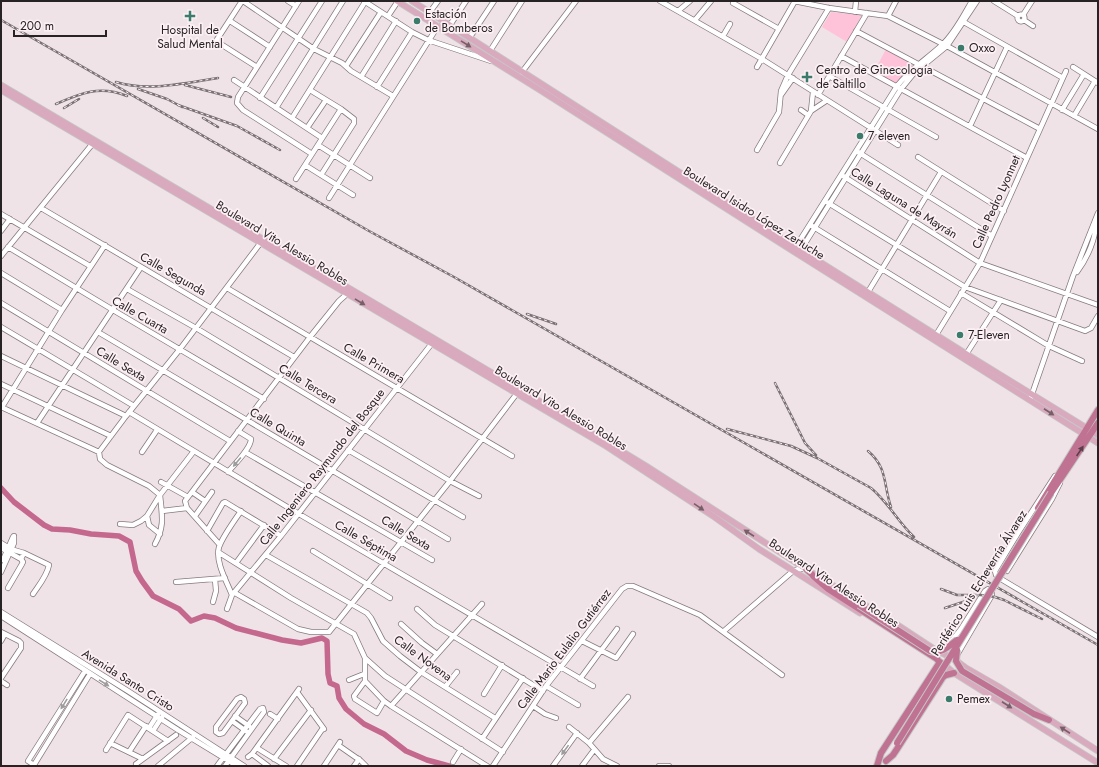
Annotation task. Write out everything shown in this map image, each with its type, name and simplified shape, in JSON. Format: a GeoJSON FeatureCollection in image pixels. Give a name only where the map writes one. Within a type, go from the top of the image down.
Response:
{"type":"FeatureCollection","features":[{"type":"Feature","properties":{"kind":"highway","name":"Periférico Luis Echeverría Álvarez"},"geometry":{"type":"LineString","coordinates":[[884,763],[895,742],[1050,492],[1082,434],[1098,410]]}},
{"type":"Feature","properties":{"kind":"highway","name":"Periférico Luis Echeverría Álvarez"},"geometry":{"type":"LineString","coordinates":[[1060,475],[1089,437],[1095,433],[1098,423]]}},
{"type":"Feature","properties":{"kind":"highway"},"geometry":{"type":"LineString","coordinates":[[806,569],[828,589],[934,657],[940,662],[943,669],[943,677]]}},
{"type":"Feature","properties":{"kind":"highway"},"geometry":{"type":"LineString","coordinates":[[813,576],[930,651],[942,651],[958,641]]}},
{"type":"Feature","properties":{"kind":"highway"},"geometry":{"type":"LineString","coordinates":[[958,641],[956,656],[958,665],[962,671],[1034,714],[1049,720]]}},
{"type":"Feature","properties":{"kind":"highway"},"geometry":{"type":"LineString","coordinates":[[940,662],[960,664]]}},
{"type":"Feature","properties":{"kind":"highway"},"geometry":{"type":"LineString","coordinates":[[877,766],[881,753],[940,662]]}},
{"type":"Feature","properties":{"kind":"highway"},"geometry":{"type":"LineString","coordinates":[[932,673],[940,673],[943,677]]}},
{"type":"Feature","properties":{"kind":"highway"},"geometry":{"type":"LineString","coordinates":[[884,763],[893,755],[943,677],[954,673]]}},
{"type":"Feature","properties":{"kind":"highway","name":"Periférico Luis Echeverría Álvarez"},"geometry":{"type":"LineString","coordinates":[[877,766],[895,742]]}},
{"type":"Feature","properties":{"kind":"main road","name":"Boulevard Isidro López Zertuche"},"geometry":{"type":"LineString","coordinates":[[398,1],[409,3],[430,12],[470,37],[615,135],[915,325],[1031,397],[1095,433]]}},
{"type":"Feature","properties":{"kind":"main road","name":"Boulevard Isidro López Zertuche"},"geometry":{"type":"LineString","coordinates":[[409,3],[438,26],[569,105]]}},
{"type":"Feature","properties":{"kind":"main road","name":"Boulevard Vito Alessio Robles"},"geometry":{"type":"LineString","coordinates":[[1,85],[94,142],[282,253],[346,294],[434,342]]}},
{"type":"Feature","properties":{"kind":"main road","name":"Boulevard Vito Alessio Robles"},"geometry":{"type":"LineString","coordinates":[[1,90],[94,142]]}},
{"type":"Feature","properties":{"kind":"main road","name":"Boulevard Isidro López Zertuche"},"geometry":{"type":"LineString","coordinates":[[797,250],[868,292],[915,325],[936,335],[965,356]]}},
{"type":"Feature","properties":{"kind":"main road","name":"Boulevard Vito Alessio Robles"},"geometry":{"type":"LineString","coordinates":[[282,253],[352,290],[434,342],[678,489],[934,649],[999,687],[1098,751]]}},
{"type":"Feature","properties":{"kind":"main road","name":"Boulevard Isidro López Zertuche"},"geometry":{"type":"LineString","coordinates":[[1031,397],[1082,434],[1098,443]]}},
{"type":"Feature","properties":{"kind":"main road","name":"Boulevard Vito Alessio Robles"},"geometry":{"type":"LineString","coordinates":[[678,489],[793,571],[915,648],[940,662],[954,673],[1098,763]]}},
{"type":"Feature","properties":{"kind":"main road"},"geometry":{"type":"LineString","coordinates":[[959,653],[962,677]]}},
{"type":"Feature","properties":{"kind":"street"},"geometry":{"type":"LineString","coordinates":[[257,67],[216,41],[243,1],[329,58],[342,63],[361,77],[393,96]]}},
{"type":"Feature","properties":{"kind":"street"},"geometry":{"type":"LineString","coordinates":[[288,1],[296,6]]}},
{"type":"Feature","properties":{"kind":"street"},"geometry":{"type":"LineString","coordinates":[[299,1],[238,97],[237,103],[243,110],[312,154]]}},
{"type":"Feature","properties":{"kind":"street"},"geometry":{"type":"LineString","coordinates":[[260,98],[322,1]]}},
{"type":"Feature","properties":{"kind":"street"},"geometry":{"type":"LineString","coordinates":[[276,108],[343,1]]}},
{"type":"Feature","properties":{"kind":"street"},"geometry":{"type":"LineString","coordinates":[[388,16],[398,1]]}},
{"type":"Feature","properties":{"kind":"street"},"geometry":{"type":"LineString","coordinates":[[430,12],[438,1]]}},
{"type":"Feature","properties":{"kind":"street"},"geometry":{"type":"LineString","coordinates":[[450,25],[466,1]]}},
{"type":"Feature","properties":{"kind":"street"},"geometry":{"type":"LineString","coordinates":[[470,37],[494,1]]}},
{"type":"Feature","properties":{"kind":"street"},"geometry":{"type":"LineString","coordinates":[[490,51],[522,1]]}},
{"type":"Feature","properties":{"kind":"street"},"geometry":{"type":"LineString","coordinates":[[522,72],[576,1]]}},
{"type":"Feature","properties":{"kind":"street"},"geometry":{"type":"LineString","coordinates":[[660,1],[696,20],[762,59],[826,101],[898,145]]}},
{"type":"Feature","properties":{"kind":"street"},"geometry":{"type":"LineString","coordinates":[[678,11],[690,1]]}},
{"type":"Feature","properties":{"kind":"street"},"geometry":{"type":"LineString","coordinates":[[696,20],[711,1]]}},
{"type":"Feature","properties":{"kind":"street"},"geometry":{"type":"LineString","coordinates":[[757,67],[795,1],[829,8],[888,16],[945,45],[1098,129]]}},
{"type":"Feature","properties":{"kind":"street"},"geometry":{"type":"LineString","coordinates":[[855,12],[856,1]]}},
{"type":"Feature","properties":{"kind":"street"},"geometry":{"type":"LineString","coordinates":[[888,16],[896,1]]}},
{"type":"Feature","properties":{"kind":"street"},"geometry":{"type":"LineString","coordinates":[[962,21],[972,1]]}},
{"type":"Feature","properties":{"kind":"street"},"geometry":{"type":"LineString","coordinates":[[797,250],[899,88],[904,76],[945,45],[977,1]]}},
{"type":"Feature","properties":{"kind":"street"},"geometry":{"type":"LineString","coordinates":[[994,1],[1022,17],[1033,26]]}},
{"type":"Feature","properties":{"kind":"street"},"geometry":{"type":"LineString","coordinates":[[1022,17],[1032,1]]}},
{"type":"Feature","properties":{"kind":"street"},"geometry":{"type":"LineString","coordinates":[[292,118],[364,2],[412,32],[428,40],[498,63]]}},
{"type":"Feature","properties":{"kind":"street"},"geometry":{"type":"LineString","coordinates":[[733,3],[779,29]]}},
{"type":"Feature","properties":{"kind":"street"},"geometry":{"type":"LineString","coordinates":[[757,150],[779,112],[781,95],[829,8]]}},
{"type":"Feature","properties":{"kind":"street"},"geometry":{"type":"LineString","coordinates":[[346,66],[381,12]]}},
{"type":"Feature","properties":{"kind":"street"},"geometry":{"type":"LineString","coordinates":[[818,95],[867,13]]}},
{"type":"Feature","properties":{"kind":"street"},"geometry":{"type":"LineString","coordinates":[[230,21],[270,47]]}},
{"type":"Feature","properties":{"kind":"street"},"geometry":{"type":"LineString","coordinates":[[361,77],[396,21]]}},
{"type":"Feature","properties":{"kind":"street"},"geometry":{"type":"LineString","coordinates":[[962,21],[1062,78]]}},
{"type":"Feature","properties":{"kind":"street"},"geometry":{"type":"LineString","coordinates":[[723,36],[730,24]]}},
{"type":"Feature","properties":{"kind":"street"},"geometry":{"type":"LineString","coordinates":[[329,198],[438,26]]}},
{"type":"Feature","properties":{"kind":"street"},"geometry":{"type":"LineString","coordinates":[[856,31],[1040,129]]}},
{"type":"Feature","properties":{"kind":"street"},"geometry":{"type":"LineString","coordinates":[[377,87],[412,32]]}},
{"type":"Feature","properties":{"kind":"street"},"geometry":{"type":"LineString","coordinates":[[970,126],[1007,47]]}},
{"type":"Feature","properties":{"kind":"street"},"geometry":{"type":"LineString","coordinates":[[841,56],[1027,158]]}},
{"type":"Feature","properties":{"kind":"street"},"geometry":{"type":"LineString","coordinates":[[1073,67],[1097,82],[1074,116]]}},
{"type":"Feature","properties":{"kind":"street","name":"Calle Pedro Lyonnet"},"geometry":{"type":"LineString","coordinates":[[936,335],[980,263],[1066,71]]}},
{"type":"Feature","properties":{"kind":"street"},"geometry":{"type":"LineString","coordinates":[[1062,110],[1084,74]]}},
{"type":"Feature","properties":{"kind":"street"},"geometry":{"type":"LineString","coordinates":[[829,76],[936,137]]}},
{"type":"Feature","properties":{"kind":"street"},"geometry":{"type":"LineString","coordinates":[[234,80],[322,138]]}},
{"type":"Feature","properties":{"kind":"street"},"geometry":{"type":"LineString","coordinates":[[310,90],[341,109],[353,118],[354,123],[321,175]]}},
{"type":"Feature","properties":{"kind":"street"},"geometry":{"type":"LineString","coordinates":[[810,113],[813,92]]}},
{"type":"Feature","properties":{"kind":"street"},"geometry":{"type":"LineString","coordinates":[[307,128],[326,100]]}},
{"type":"Feature","properties":{"kind":"street"},"geometry":{"type":"LineString","coordinates":[[780,163],[810,113],[826,101]]}},
{"type":"Feature","properties":{"kind":"street"},"geometry":{"type":"LineString","coordinates":[[296,179],[341,109]]}},
{"type":"Feature","properties":{"kind":"street"},"geometry":{"type":"LineString","coordinates":[[801,110],[810,113]]}},
{"type":"Feature","properties":{"kind":"street"},"geometry":{"type":"LineString","coordinates":[[1,256],[94,142]]}},
{"type":"Feature","properties":{"kind":"street"},"geometry":{"type":"LineString","coordinates":[[318,145],[370,178]]}},
{"type":"Feature","properties":{"kind":"street"},"geometry":{"type":"LineString","coordinates":[[858,153],[992,236]]}},
{"type":"Feature","properties":{"kind":"street"},"geometry":{"type":"LineString","coordinates":[[918,157],[1004,210]]}},
{"type":"Feature","properties":{"kind":"street"},"geometry":{"type":"LineString","coordinates":[[305,165],[353,195]]}},
{"type":"Feature","properties":{"kind":"street"},"geometry":{"type":"LineString","coordinates":[[868,292],[941,172]]}},
{"type":"Feature","properties":{"kind":"street","name":"Calle Laguna de Mayrán"},"geometry":{"type":"LineString","coordinates":[[843,176],[980,263],[1098,305]]}},
{"type":"Feature","properties":{"kind":"street"},"geometry":{"type":"LineString","coordinates":[[827,203],[965,287],[1085,331],[1091,328],[1098,316]]}},
{"type":"Feature","properties":{"kind":"street","name":"Calle Segunda"},"geometry":{"type":"LineString","coordinates":[[41,208],[294,358]]}},
{"type":"Feature","properties":{"kind":"street"},"geometry":{"type":"LineString","coordinates":[[1031,397],[1073,276],[1084,263],[1090,248],[1096,230],[1095,221],[1098,213]]}},
{"type":"Feature","properties":{"kind":"street"},"geometry":{"type":"LineString","coordinates":[[1,214],[90,266]]}},
{"type":"Feature","properties":{"kind":"street"},"geometry":{"type":"LineString","coordinates":[[1,231],[10,219]]}},
{"type":"Feature","properties":{"kind":"street"},"geometry":{"type":"LineString","coordinates":[[812,226],[950,311]]}},
{"type":"Feature","properties":{"kind":"street"},"geometry":{"type":"LineString","coordinates":[[154,544],[162,529],[160,494],[149,486],[102,462],[99,457],[99,452],[262,241]]}},
{"type":"Feature","properties":{"kind":"street"},"geometry":{"type":"LineString","coordinates":[[99,452],[2,407],[62,310],[105,245]]}},
{"type":"Feature","properties":{"kind":"street","name":"Calle Cuarta"},"geometry":{"type":"LineString","coordinates":[[8,247],[76,289],[264,399]]}},
{"type":"Feature","properties":{"kind":"street"},"geometry":{"type":"LineString","coordinates":[[37,423],[142,267]]}},
{"type":"Feature","properties":{"kind":"street"},"geometry":{"type":"LineString","coordinates":[[1,273],[62,310]]}},
{"type":"Feature","properties":{"kind":"street","name":"Calle Primera"},"geometry":{"type":"LineString","coordinates":[[227,288],[512,456]]}},
{"type":"Feature","properties":{"kind":"street","name":"Calle Tercera"},"geometry":{"type":"LineString","coordinates":[[127,289],[196,328],[365,430],[479,496]]}},
{"type":"Feature","properties":{"kind":"street"},"geometry":{"type":"LineString","coordinates":[[220,545],[195,516],[186,508],[185,501],[310,337],[339,301],[352,290]]}},
{"type":"Feature","properties":{"kind":"street"},"geometry":{"type":"LineString","coordinates":[[961,293],[1049,346],[1082,361]]}},
{"type":"Feature","properties":{"kind":"street"},"geometry":{"type":"LineString","coordinates":[[965,356],[1001,300]]}},
{"type":"Feature","properties":{"kind":"street","name":"Calle Sexta"},"geometry":{"type":"LineString","coordinates":[[1,303],[230,442]]}},
{"type":"Feature","properties":{"kind":"street"},"geometry":{"type":"LineString","coordinates":[[1,327],[134,406]]}},
{"type":"Feature","properties":{"kind":"street","name":"Calle Quinta"},"geometry":{"type":"LineString","coordinates":[[98,332],[448,539]]}},
{"type":"Feature","properties":{"kind":"street","name":"Calle Ingeniero Raymundo del Bosque"},"geometry":{"type":"LineString","coordinates":[[227,609],[234,594],[282,536],[397,387],[434,342]]}},
{"type":"Feature","properties":{"kind":"street","name":"Calle Séptima"},"geometry":{"type":"LineString","coordinates":[[1,356],[128,414],[157,430],[593,686]]}},
{"type":"Feature","properties":{"kind":"street"},"geometry":{"type":"LineString","coordinates":[[1,384],[111,436]]}},
{"type":"Feature","properties":{"kind":"street"},"geometry":{"type":"LineString","coordinates":[[241,511],[220,545],[218,552],[225,578],[234,594],[298,629],[311,632],[329,632],[337,624],[519,392]]}},
{"type":"Feature","properties":{"kind":"street"},"geometry":{"type":"LineString","coordinates":[[142,452],[157,430]]}},
{"type":"Feature","properties":{"kind":"street"},"geometry":{"type":"LineString","coordinates":[[228,472],[245,452],[251,442],[251,440],[238,431]]}},
{"type":"Feature","properties":{"kind":"street"},"geometry":{"type":"LineString","coordinates":[[348,450],[462,517]]}},
{"type":"Feature","properties":{"kind":"street"},"geometry":{"type":"LineString","coordinates":[[120,524],[133,525],[147,516],[160,494],[194,451]]}},
{"type":"Feature","properties":{"kind":"street","name":"Calle Sexta"},"geometry":{"type":"LineString","coordinates":[[245,452],[316,491],[432,560]]}},
{"type":"Feature","properties":{"kind":"street"},"geometry":{"type":"LineString","coordinates":[[1060,475],[1053,478],[995,571],[996,575],[1002,577],[1098,637]]}},
{"type":"Feature","properties":{"kind":"street"},"geometry":{"type":"LineString","coordinates":[[1002,577],[1058,489],[1060,475]]}},
{"type":"Feature","properties":{"kind":"street"},"geometry":{"type":"LineString","coordinates":[[161,482],[168,484],[188,497]]}},
{"type":"Feature","properties":{"kind":"street"},"geometry":{"type":"LineString","coordinates":[[192,492],[205,501]]}},
{"type":"Feature","properties":{"kind":"street"},"geometry":{"type":"LineString","coordinates":[[195,516],[212,492]]}},
{"type":"Feature","properties":{"kind":"street"},"geometry":{"type":"LineString","coordinates":[[207,531],[223,503],[226,502],[282,536]]}},
{"type":"Feature","properties":{"kind":"street"},"geometry":{"type":"LineString","coordinates":[[162,511],[186,508]]}},
{"type":"Feature","properties":{"kind":"street"},"geometry":{"type":"LineString","coordinates":[[147,516],[149,525],[160,534]]}},
{"type":"Feature","properties":{"kind":"street"},"geometry":{"type":"LineString","coordinates":[[236,563],[264,525]]}},
{"type":"Feature","properties":{"kind":"street"},"geometry":{"type":"LineString","coordinates":[[6,548],[49,565],[45,576],[33,594]]}},
{"type":"Feature","properties":{"kind":"street"},"geometry":{"type":"LineString","coordinates":[[1,566],[6,548]]}},
{"type":"Feature","properties":{"kind":"street"},"geometry":{"type":"LineString","coordinates":[[1,572],[6,548]]}},
{"type":"Feature","properties":{"kind":"street"},"geometry":{"type":"LineString","coordinates":[[312,551],[390,598]]}},
{"type":"Feature","properties":{"kind":"street"},"geometry":{"type":"LineString","coordinates":[[218,552],[291,598],[354,634],[365,658],[384,676],[503,752]]}},
{"type":"Feature","properties":{"kind":"street","name":"Calle Novena"},"geometry":{"type":"LineString","coordinates":[[266,555],[352,604],[370,616],[384,641],[400,656],[421,672],[495,718]]}},
{"type":"Feature","properties":{"kind":"street"},"geometry":{"type":"LineString","coordinates":[[8,588],[23,562],[23,556]]}},
{"type":"Feature","properties":{"kind":"street"},"geometry":{"type":"LineString","coordinates":[[782,675],[724,631],[793,571],[798,569],[806,569]]}},
{"type":"Feature","properties":{"kind":"street"},"geometry":{"type":"LineString","coordinates":[[176,582],[225,578]]}},
{"type":"Feature","properties":{"kind":"street"},"geometry":{"type":"LineString","coordinates":[[213,602],[216,591],[215,579]]}},
{"type":"Feature","properties":{"kind":"street","name":"Calle Mario Eulalio Gutiérrez"},"geometry":{"type":"LineString","coordinates":[[493,766],[546,686],[622,590],[627,586],[633,586],[700,615],[724,631]]}},
{"type":"Feature","properties":{"kind":"street","name":"Periférico Luis Echeverría Álvarez"},"geometry":{"type":"LineString","coordinates":[[947,647],[961,629],[985,591],[988,589],[990,590],[992,595],[959,653],[960,664]]}},
{"type":"Feature","properties":{"kind":"street"},"geometry":{"type":"LineString","coordinates":[[391,706],[482,604]]}},
{"type":"Feature","properties":{"kind":"street"},"geometry":{"type":"LineString","coordinates":[[417,609],[432,623],[543,691]]}},
{"type":"Feature","properties":{"kind":"street","name":"Avenida Santo Cristo"},"geometry":{"type":"LineString","coordinates":[[1,612],[225,756],[237,766]]}},
{"type":"Feature","properties":{"kind":"street","name":"Avenida Santo Cristo"},"geometry":{"type":"LineString","coordinates":[[1,616],[85,671],[161,715]]}},
{"type":"Feature","properties":{"kind":"street"},"geometry":{"type":"LineString","coordinates":[[401,624],[437,654]]}},
{"type":"Feature","properties":{"kind":"street"},"geometry":{"type":"LineString","coordinates":[[580,679],[617,629]]}},
{"type":"Feature","properties":{"kind":"street"},"geometry":{"type":"LineString","coordinates":[[1,641],[3,633],[21,643],[21,648],[1,678]]}},
{"type":"Feature","properties":{"kind":"street"},"geometry":{"type":"LineString","coordinates":[[582,641],[616,658],[633,634]]}},
{"type":"Feature","properties":{"kind":"street"},"geometry":{"type":"LineString","coordinates":[[934,649],[940,650],[947,647],[948,651],[952,654],[959,653]]}},
{"type":"Feature","properties":{"kind":"street"},"geometry":{"type":"LineString","coordinates":[[365,658],[365,681],[384,701],[487,766]]}},
{"type":"Feature","properties":{"kind":"street"},"geometry":{"type":"LineString","coordinates":[[484,694],[502,666]]}},
{"type":"Feature","properties":{"kind":"street"},"geometry":{"type":"LineString","coordinates":[[85,671],[28,761],[34,765],[90,674]]}},
{"type":"Feature","properties":{"kind":"street"},"geometry":{"type":"LineString","coordinates":[[445,687],[457,672]]}},
{"type":"Feature","properties":{"kind":"street"},"geometry":{"type":"LineString","coordinates":[[350,680],[364,674]]}},
{"type":"Feature","properties":{"kind":"street"},"geometry":{"type":"LineString","coordinates":[[482,739],[523,678]]}},
{"type":"Feature","properties":{"kind":"street"},"geometry":{"type":"LineString","coordinates":[[365,681],[354,696],[355,699],[377,713],[384,701]]}},
{"type":"Feature","properties":{"kind":"street"},"geometry":{"type":"LineString","coordinates":[[1,682],[7,685]]}},
{"type":"Feature","properties":{"kind":"street"},"geometry":{"type":"LineString","coordinates":[[546,686],[578,705]]}},
{"type":"Feature","properties":{"kind":"street"},"geometry":{"type":"LineString","coordinates":[[267,766],[250,756],[298,691],[324,728],[297,766]]}},
{"type":"Feature","properties":{"kind":"street"},"geometry":{"type":"LineString","coordinates":[[241,697],[244,699],[245,703],[235,716],[223,733],[219,734],[216,732],[216,727],[237,699],[241,697]]}},
{"type":"Feature","properties":{"kind":"street"},"geometry":{"type":"LineString","coordinates":[[589,743],[628,697]]}},
{"type":"Feature","properties":{"kind":"street"},"geometry":{"type":"LineString","coordinates":[[533,706],[544,714],[556,718]]}},
{"type":"Feature","properties":{"kind":"street"},"geometry":{"type":"LineString","coordinates":[[217,766],[260,709],[263,708],[264,712],[226,766]]}},
{"type":"Feature","properties":{"kind":"street"},"geometry":{"type":"LineString","coordinates":[[274,759],[311,710]]}},
{"type":"Feature","properties":{"kind":"street"},"geometry":{"type":"LineString","coordinates":[[270,714],[278,720]]}},
{"type":"Feature","properties":{"kind":"street"},"geometry":{"type":"LineString","coordinates":[[106,750],[128,715],[168,741]]}},
{"type":"Feature","properties":{"kind":"street"},"geometry":{"type":"LineString","coordinates":[[129,752],[161,715]]}},
{"type":"Feature","properties":{"kind":"street"},"geometry":{"type":"LineString","coordinates":[[235,716],[252,728]]}},
{"type":"Feature","properties":{"kind":"street"},"geometry":{"type":"LineString","coordinates":[[232,721],[249,733]]}},
{"type":"Feature","properties":{"kind":"street"},"geometry":{"type":"LineString","coordinates":[[569,727],[589,743],[594,750],[610,765],[617,766]]}},
{"type":"Feature","properties":{"kind":"street"},"geometry":{"type":"LineString","coordinates":[[553,766],[577,734]]}},
{"type":"Feature","properties":{"kind":"street"},"geometry":{"type":"LineString","coordinates":[[136,764],[176,735]]}},
{"type":"Feature","properties":{"kind":"street"},"geometry":{"type":"LineString","coordinates":[[158,766],[193,736]]}},
{"type":"Feature","properties":{"kind":"street"},"geometry":{"type":"LineString","coordinates":[[110,743],[143,759]]}},
{"type":"Feature","properties":{"kind":"street"},"geometry":{"type":"LineString","coordinates":[[324,766],[339,743],[359,759],[364,765]]}},
{"type":"Feature","properties":{"kind":"street"},"geometry":{"type":"LineString","coordinates":[[257,748],[286,766]]}},
{"type":"Feature","properties":{"kind":"street"},"geometry":{"type":"LineString","coordinates":[[453,762],[462,749]]}},
{"type":"Feature","properties":{"kind":"street"},"geometry":{"type":"LineString","coordinates":[[582,766],[594,750]]}},
{"type":"Feature","properties":{"kind":"street"},"geometry":{"type":"LineString","coordinates":[[354,766],[359,759]]}},
{"type":"Feature","properties":{"kind":"street","name":"Avenida Santo Cristo"},"geometry":{"type":"LineString","coordinates":[[230,760],[244,766]]}},
{"type":"Feature","properties":{"kind":"street"},"geometry":{"type":"LineString","coordinates":[[659,766],[669,766]]}},
{"type":"Feature","properties":{"kind":"shaded area"},"geometry":{"type":"Polygon","coordinates":[[[831,12],[862,15],[847,42],[822,27],[831,12]]]}},
{"type":"Feature","properties":{"kind":"shaded area"},"geometry":{"type":"Polygon","coordinates":[[[886,49],[913,65],[897,84],[874,72],[886,49]]]}},
{"type":"Feature","properties":{"kind":"waterway"},"geometry":{"type":"LineString","coordinates":[[1,488],[14,502],[44,525],[52,529],[119,536],[130,542],[136,571],[153,596],[179,609],[191,621],[204,616],[215,618],[236,628],[282,640],[301,643],[322,638],[327,641],[328,674],[330,683],[337,686],[339,698],[346,709],[364,724],[384,734],[406,751],[427,760],[449,766]]}},
{"type":"Feature","properties":{"kind":"railway"},"geometry":{"type":"LineString","coordinates":[[1,20],[1098,645]]}},
{"type":"Feature","properties":{"kind":"railway"},"geometry":{"type":"LineString","coordinates":[[116,82],[128,85],[167,86],[218,78]]}},
{"type":"Feature","properties":{"kind":"railway"},"geometry":{"type":"LineString","coordinates":[[185,85],[231,97]]}},
{"type":"Feature","properties":{"kind":"railway"},"geometry":{"type":"LineString","coordinates":[[138,89],[167,99],[182,107]]}},
{"type":"Feature","properties":{"kind":"railway"},"geometry":{"type":"LineString","coordinates":[[56,104],[82,94],[99,91],[108,91],[127,96]]}},
{"type":"Feature","properties":{"kind":"railway"},"geometry":{"type":"LineString","coordinates":[[64,108],[79,99]]}},
{"type":"Feature","properties":{"kind":"railway"},"geometry":{"type":"LineString","coordinates":[[178,105],[237,126],[280,150]]}},
{"type":"Feature","properties":{"kind":"railway"},"geometry":{"type":"LineString","coordinates":[[203,118],[218,127]]}},
{"type":"Feature","properties":{"kind":"railway"},"geometry":{"type":"LineString","coordinates":[[527,314],[556,324]]}},
{"type":"Feature","properties":{"kind":"railway"},"geometry":{"type":"LineString","coordinates":[[775,383],[805,443],[816,455]]}},
{"type":"Feature","properties":{"kind":"railway"},"geometry":{"type":"LineString","coordinates":[[727,429],[791,446],[817,458],[871,488],[883,499],[914,537]]}},
{"type":"Feature","properties":{"kind":"railway"},"geometry":{"type":"LineString","coordinates":[[868,451],[874,457],[882,470],[891,507]]}},
{"type":"Feature","properties":{"kind":"railway"},"geometry":{"type":"LineString","coordinates":[[941,589],[957,595],[981,595],[995,597],[1042,619]]}},
{"type":"Feature","properties":{"kind":"railway"},"geometry":{"type":"LineString","coordinates":[[945,608],[975,598]]}},
{"type":"Feature","properties":{"kind":"place","name":"Hospital de Salud Mental"},"geometry":{"type":"Point","coordinates":[190,16]}},
{"type":"Feature","properties":{"kind":"place","name":"Estación de Bomberos"},"geometry":{"type":"Point","coordinates":[417,21]}},
{"type":"Feature","properties":{"kind":"place","name":"Oxxo"},"geometry":{"type":"Point","coordinates":[961,48]}},
{"type":"Feature","properties":{"kind":"place","name":"Centro de Ginecología de Saltillo"},"geometry":{"type":"Point","coordinates":[807,77]}},
{"type":"Feature","properties":{"kind":"place","name":"7 eleven"},"geometry":{"type":"Point","coordinates":[860,136]}},
{"type":"Feature","properties":{"kind":"place","name":"7-Eleven"},"geometry":{"type":"Point","coordinates":[960,335]}},
{"type":"Feature","properties":{"kind":"place","name":"Pemex"},"geometry":{"type":"Point","coordinates":[949,699]}}]}
